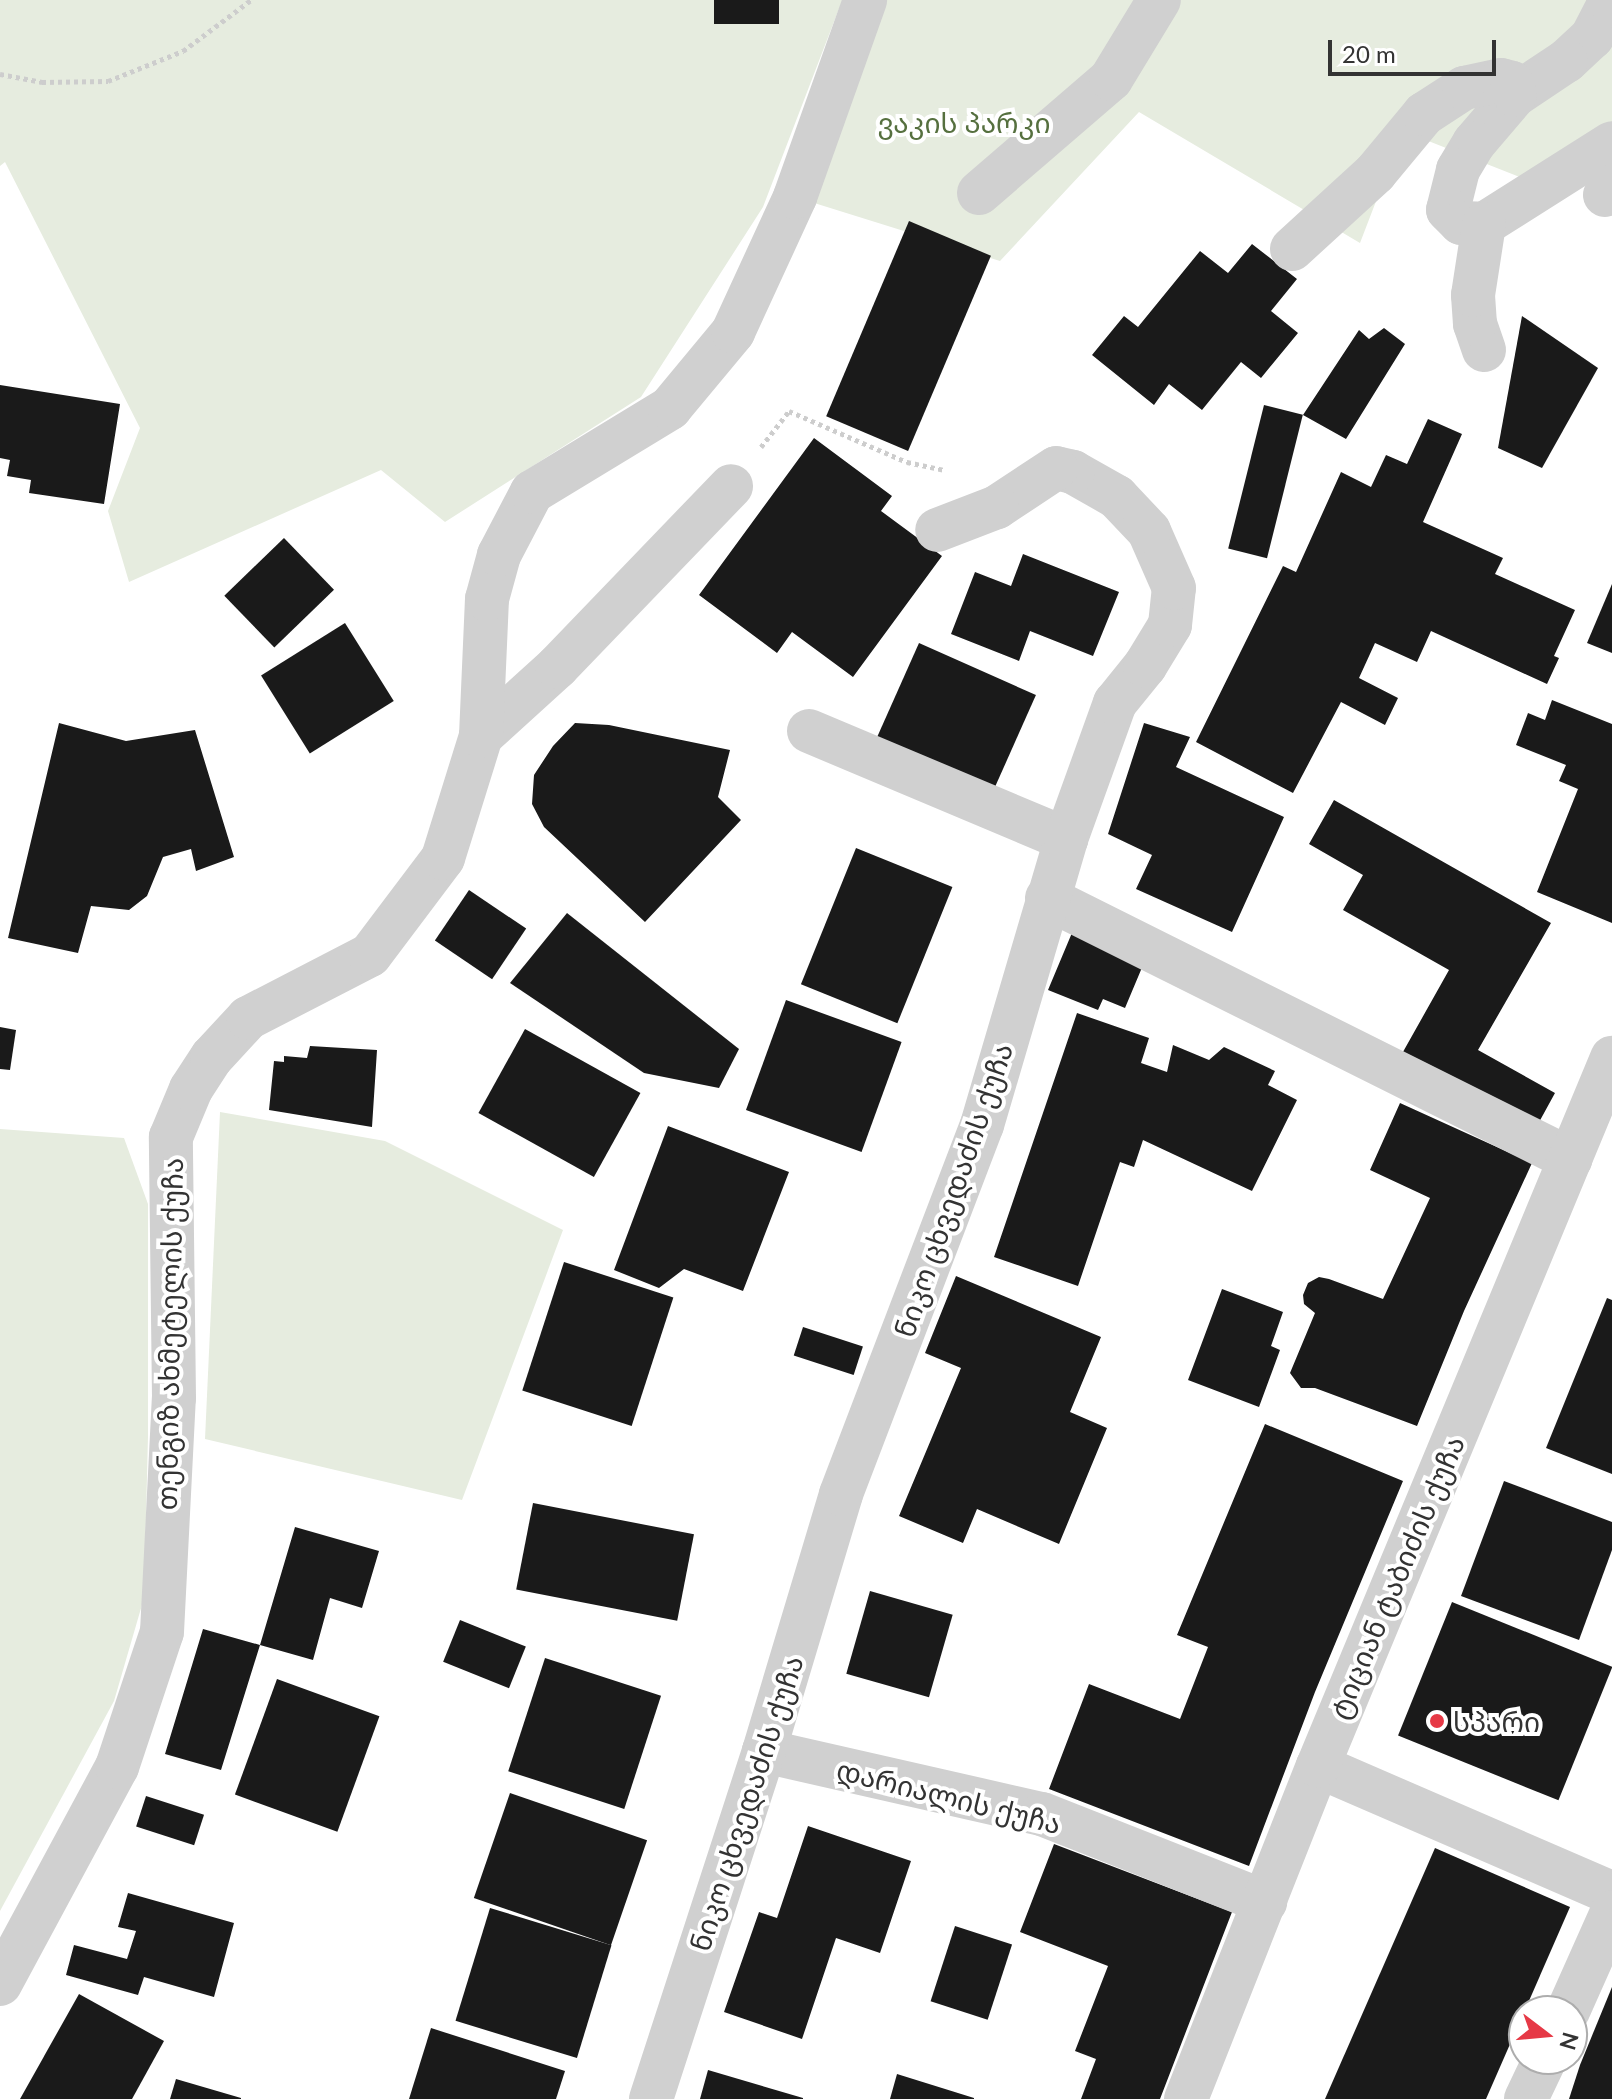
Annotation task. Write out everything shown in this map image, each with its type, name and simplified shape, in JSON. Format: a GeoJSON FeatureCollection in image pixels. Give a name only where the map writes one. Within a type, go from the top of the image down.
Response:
{"type":"FeatureCollection","features":[{"type":"Feature","properties":{"kind":"street"},"geometry":{"type":"LineString","coordinates":[[979,193],[1111,79],[1159,0]]}},
{"type":"Feature","properties":{"kind":"street"},"geometry":{"type":"LineString","coordinates":[[1611,0],[1592,37],[1566,61],[1515,95],[1474,143],[1451,189],[1448,210],[1461,223],[1484,224],[1612,143]]}},
{"type":"Feature","properties":{"kind":"street","name":"თენგიზ ახმეტელის ქუჩა"},"geometry":{"type":"LineString","coordinates":[[0,1984],[117,1767],[162,1632],[174,1398],[171,1137],[191,1089],[212,1057],[248,1018],[370,955],[443,858],[481,736],[487,599],[499,555],[532,492],[670,408],[733,332],[795,197],[865,1]]}},
{"type":"Feature","properties":{"kind":"street"},"geometry":{"type":"LineString","coordinates":[[1292,249],[1375,173],[1403,134],[1424,114],[1464,88],[1501,80],[1512,83],[1515,95]]}},
{"type":"Feature","properties":{"kind":"street"},"geometry":{"type":"LineString","coordinates":[[1484,224],[1473,295],[1475,324],[1484,350]]}},
{"type":"Feature","properties":{"kind":"street","name":"ნიკო ცხვედაძის ქუჩა"},"geometry":{"type":"LineString","coordinates":[[651,2099],[764,1751],[841,1494],[982,1125],[1066,839],[1115,703],[1145,666],[1170,625],[1174,588],[1149,531],[1117,497],[1073,472],[1056,468],[997,507],[937,530]]}},
{"type":"Feature","properties":{"kind":"street"},"geometry":{"type":"LineString","coordinates":[[481,736],[557,667],[731,486]]}},
{"type":"Feature","properties":{"kind":"street"},"geometry":{"type":"LineString","coordinates":[[809,731],[1066,839]]}},
{"type":"Feature","properties":{"kind":"street"},"geometry":{"type":"LineString","coordinates":[[1047,898],[1570,1159]]}},
{"type":"Feature","properties":{"kind":"street","name":"ტიციან ტაბიძის ქუჩა"},"geometry":{"type":"LineString","coordinates":[[1186,2099],[1318,1766],[1612,1058]]}},
{"type":"Feature","properties":{"kind":"street","name":"დარიალის ქუჩა"},"geometry":{"type":"LineString","coordinates":[[764,1751],[1042,1814],[1265,1902]]}},
{"type":"Feature","properties":{"kind":"street"},"geometry":{"type":"LineString","coordinates":[[1318,1766],[1612,1893]]}},
{"type":"Feature","properties":{"kind":"street"},"geometry":{"type":"LineString","coordinates":[[1575,1995],[1612,1912]]}},
{"type":"Feature","properties":{"kind":"street"},"geometry":{"type":"LineString","coordinates":[[1526,2099],[1537,2075]]}},
{"type":"Feature","properties":{"kind":"path"},"geometry":{"type":"LineString","coordinates":[[0,74],[42,82],[108,81],[183,51],[251,0]]}},
{"type":"Feature","properties":{"kind":"path"},"geometry":{"type":"LineString","coordinates":[[789,411],[907,462]]}},
{"type":"Feature","properties":{"kind":"green space","name":"ვაკის პარკი"},"geometry":{"type":"Polygon","coordinates":[[[0,0],[1612,0],[1612,146],[1540,185],[1403,131],[1360,243],[1139,112],[1000,261],[795,197],[840,6],[763,207],[641,397],[445,522],[381,470],[129,582],[108,511],[140,428],[5,162],[0,166],[0,0]]]}},
{"type":"Feature","properties":{"kind":"green space"},"geometry":{"type":"Polygon","coordinates":[[[220,1112],[385,1141],[563,1230],[462,1500],[205,1439],[220,1112]]]}},
{"type":"Feature","properties":{"kind":"green space"},"geometry":{"type":"Polygon","coordinates":[[[0,1129],[124,1138],[148,1204],[148,1436],[144,1598],[114,1701],[0,1911],[0,1129]]]}},
{"type":"Feature","properties":{"kind":"building"},"geometry":{"type":"Polygon","coordinates":[[[714,0],[779,0],[779,24],[714,24],[714,0]]]}},
{"type":"Feature","properties":{"kind":"building"},"geometry":{"type":"Polygon","coordinates":[[[909,221],[991,256],[908,451],[826,416],[909,221]]]}},
{"type":"Feature","properties":{"kind":"building"},"geometry":{"type":"Polygon","coordinates":[[[1252,244],[1297,279],[1271,311],[1298,333],[1261,378],[1241,362],[1202,410],[1169,384],[1154,405],[1092,355],[1124,316],[1138,327],[1200,251],[1228,273],[1252,244]]]}},
{"type":"Feature","properties":{"kind":"building"},"geometry":{"type":"Polygon","coordinates":[[[1522,316],[1598,368],[1542,468],[1498,448],[1522,316]]]}},
{"type":"Feature","properties":{"kind":"building"},"geometry":{"type":"Polygon","coordinates":[[[1384,328],[1405,344],[1346,439],[1303,415],[1359,330],[1369,339],[1384,328]]]}},
{"type":"Feature","properties":{"kind":"building"},"geometry":{"type":"Polygon","coordinates":[[[0,385],[120,404],[104,504],[29,493],[31,480],[7,476],[10,460],[0,458],[0,385]]]}},
{"type":"Feature","properties":{"kind":"building"},"geometry":{"type":"Polygon","coordinates":[[[1264,405],[1303,415],[1267,558],[1228,549],[1264,405]]]}},
{"type":"Feature","properties":{"kind":"building"},"geometry":{"type":"Polygon","coordinates":[[[1428,419],[1462,434],[1423,522],[1503,558],[1495,574],[1575,610],[1554,656],[1559,658],[1547,684],[1431,631],[1417,662],[1375,643],[1359,678],[1398,698],[1385,725],[1341,702],[1293,793],[1196,742],[1283,566],[1296,572],[1341,472],[1371,487],[1386,455],[1407,464],[1428,419]]]}},
{"type":"Feature","properties":{"kind":"building"},"geometry":{"type":"Polygon","coordinates":[[[814,438],[892,496],[881,511],[942,556],[853,677],[792,632],[777,653],[699,595],[814,438]]]}},
{"type":"Feature","properties":{"kind":"building"},"geometry":{"type":"Polygon","coordinates":[[[284,538],[334,590],[274,647],[224,596],[284,538]]]}},
{"type":"Feature","properties":{"kind":"building"},"geometry":{"type":"Polygon","coordinates":[[[1023,554],[1119,592],[1093,656],[1030,631],[1019,661],[951,634],[975,572],[1011,586],[1023,554]]]}},
{"type":"Feature","properties":{"kind":"building"},"geometry":{"type":"Polygon","coordinates":[[[1612,584],[1612,653],[1587,643],[1612,584]]]}},
{"type":"Feature","properties":{"kind":"building"},"geometry":{"type":"Polygon","coordinates":[[[345,623],[394,701],[310,753],[261,675],[345,623]]]}},
{"type":"Feature","properties":{"kind":"building"},"geometry":{"type":"Polygon","coordinates":[[[919,643],[1036,695],[994,790],[877,738],[919,643]]]}},
{"type":"Feature","properties":{"kind":"building"},"geometry":{"type":"Polygon","coordinates":[[[1552,700],[1612,724],[1612,923],[1537,892],[1578,789],[1559,781],[1566,765],[1516,745],[1528,713],[1545,720],[1552,700]]]}},
{"type":"Feature","properties":{"kind":"building"},"geometry":{"type":"Polygon","coordinates":[[[59,723],[126,741],[195,730],[234,857],[196,871],[191,849],[163,857],[147,896],[129,910],[91,906],[78,953],[8,938],[59,723]]]}},
{"type":"Feature","properties":{"kind":"building"},"geometry":{"type":"Polygon","coordinates":[[[575,723],[609,725],[730,750],[718,797],[741,820],[645,922],[544,827],[532,804],[534,775],[553,746],[575,723]]]}},
{"type":"Feature","properties":{"kind":"building"},"geometry":{"type":"Polygon","coordinates":[[[1144,723],[1190,737],[1176,767],[1284,817],[1232,932],[1136,889],[1152,855],[1108,834],[1144,723]]]}},
{"type":"Feature","properties":{"kind":"building"},"geometry":{"type":"Polygon","coordinates":[[[1334,800],[1551,923],[1478,1050],[1555,1093],[1532,1135],[1399,1059],[1449,970],[1343,910],[1363,875],[1309,844],[1334,800]]]}},
{"type":"Feature","properties":{"kind":"building"},"geometry":{"type":"Polygon","coordinates":[[[856,848],[952,887],[897,1023],[801,984],[856,848]]]}},
{"type":"Feature","properties":{"kind":"building"},"geometry":{"type":"Polygon","coordinates":[[[469,890],[526,929],[492,979],[435,941],[469,890]]]}},
{"type":"Feature","properties":{"kind":"building"},"geometry":{"type":"Polygon","coordinates":[[[567,913],[739,1049],[719,1088],[644,1073],[510,983],[567,913]]]}},
{"type":"Feature","properties":{"kind":"building"},"geometry":{"type":"Polygon","coordinates":[[[1074,928],[1146,958],[1125,1008],[1103,999],[1098,1010],[1048,990],[1074,928]]]}},
{"type":"Feature","properties":{"kind":"building"},"geometry":{"type":"Polygon","coordinates":[[[786,1000],[902,1042],[862,1152],[746,1110],[786,1000]]]}},
{"type":"Feature","properties":{"kind":"building"},"geometry":{"type":"Polygon","coordinates":[[[1077,1013],[1149,1038],[1141,1063],[1167,1072],[1173,1045],[1209,1060],[1224,1047],[1275,1071],[1268,1085],[1297,1100],[1252,1191],[1143,1140],[1134,1167],[1120,1162],[1078,1286],[994,1257],[1077,1013]]]}},
{"type":"Feature","properties":{"kind":"building"},"geometry":{"type":"Polygon","coordinates":[[[0,1027],[16,1030],[10,1070],[0,1069],[0,1027]]]}},
{"type":"Feature","properties":{"kind":"building"},"geometry":{"type":"Polygon","coordinates":[[[525,1029],[640,1093],[594,1177],[478,1113],[525,1029]]]}},
{"type":"Feature","properties":{"kind":"building"},"geometry":{"type":"Polygon","coordinates":[[[310,1046],[377,1050],[372,1127],[269,1110],[274,1061],[284,1062],[284,1056],[307,1058],[310,1046]]]}},
{"type":"Feature","properties":{"kind":"building"},"geometry":{"type":"Polygon","coordinates":[[[1400,1103],[1532,1163],[1464,1311],[1417,1426],[1315,1388],[1301,1388],[1290,1373],[1315,1313],[1304,1304],[1303,1295],[1308,1283],[1319,1277],[1329,1279],[1383,1299],[1430,1198],[1370,1170],[1400,1103]]]}},
{"type":"Feature","properties":{"kind":"building"},"geometry":{"type":"Polygon","coordinates":[[[668,1126],[789,1172],[743,1291],[684,1269],[659,1288],[614,1270],[668,1126]]]}},
{"type":"Feature","properties":{"kind":"building"},"geometry":{"type":"Polygon","coordinates":[[[564,1262],[673,1298],[632,1426],[522,1390],[564,1262]]]}},
{"type":"Feature","properties":{"kind":"building"},"geometry":{"type":"Polygon","coordinates":[[[956,1276],[1101,1337],[1070,1412],[1107,1428],[1059,1544],[977,1509],[963,1543],[899,1516],[961,1368],[925,1353],[956,1276]]]}},
{"type":"Feature","properties":{"kind":"building"},"geometry":{"type":"Polygon","coordinates":[[[1222,1289],[1283,1312],[1271,1346],[1280,1350],[1259,1407],[1188,1380],[1222,1289]]]}},
{"type":"Feature","properties":{"kind":"building"},"geometry":{"type":"Polygon","coordinates":[[[1607,1298],[1612,1300],[1612,1474],[1546,1448],[1607,1298]]]}},
{"type":"Feature","properties":{"kind":"building"},"geometry":{"type":"Polygon","coordinates":[[[803,1327],[863,1346],[854,1375],[794,1356],[803,1327]]]}},
{"type":"Feature","properties":{"kind":"building"},"geometry":{"type":"Polygon","coordinates":[[[1265,1424],[1403,1481],[1315,1692],[1249,1866],[1049,1789],[1089,1684],[1180,1719],[1208,1647],[1177,1635],[1265,1424]]]}},
{"type":"Feature","properties":{"kind":"building"},"geometry":{"type":"Polygon","coordinates":[[[1504,1481],[1612,1522],[1612,1550],[1579,1640],[1461,1596],[1504,1481]]]}},
{"type":"Feature","properties":{"kind":"building"},"geometry":{"type":"Polygon","coordinates":[[[533,1503],[694,1534],[677,1621],[516,1589],[533,1503]]]}},
{"type":"Feature","properties":{"kind":"building"},"geometry":{"type":"Polygon","coordinates":[[[295,1527],[379,1551],[362,1608],[330,1598],[313,1660],[260,1645],[295,1527]]]}},
{"type":"Feature","properties":{"kind":"building"},"geometry":{"type":"Polygon","coordinates":[[[870,1591],[953,1615],[929,1697],[846,1674],[870,1591]]]}},
{"type":"Feature","properties":{"kind":"building"},"geometry":{"type":"Polygon","coordinates":[[[1452,1602],[1612,1667],[1558,1800],[1398,1736],[1452,1602]]]}},
{"type":"Feature","properties":{"kind":"building"},"geometry":{"type":"Polygon","coordinates":[[[460,1620],[526,1647],[509,1688],[443,1662],[460,1620]]]}},
{"type":"Feature","properties":{"kind":"building"},"geometry":{"type":"Polygon","coordinates":[[[203,1629],[260,1645],[221,1770],[165,1754],[203,1629]]]}},
{"type":"Feature","properties":{"kind":"building"},"geometry":{"type":"Polygon","coordinates":[[[545,1658],[661,1696],[624,1809],[508,1771],[545,1658]]]}},
{"type":"Feature","properties":{"kind":"building"},"geometry":{"type":"Polygon","coordinates":[[[277,1679],[379,1716],[337,1832],[235,1795],[277,1679]]]}},
{"type":"Feature","properties":{"kind":"building"},"geometry":{"type":"Polygon","coordinates":[[[510,1793],[647,1840],[611,1945],[474,1898],[510,1793]]]}},
{"type":"Feature","properties":{"kind":"building"},"geometry":{"type":"Polygon","coordinates":[[[146,1796],[204,1815],[194,1845],[136,1826],[146,1796]]]}},
{"type":"Feature","properties":{"kind":"building"},"geometry":{"type":"Polygon","coordinates":[[[808,1826],[911,1861],[880,1953],[836,1938],[802,2039],[724,2012],[759,1912],[777,1918],[808,1826]]]}},
{"type":"Feature","properties":{"kind":"building"},"geometry":{"type":"Polygon","coordinates":[[[1054,1844],[1232,1912],[1160,2099],[1081,2099],[1096,2059],[1075,2051],[1108,1966],[1020,1932],[1054,1844]]]}},
{"type":"Feature","properties":{"kind":"building"},"geometry":{"type":"Polygon","coordinates":[[[1435,1848],[1570,1907],[1532,1995],[1508,1995],[1508,2049],[1486,2099],[1325,2099],[1435,1848]]]}},
{"type":"Feature","properties":{"kind":"building"},"geometry":{"type":"Polygon","coordinates":[[[128,1893],[234,1923],[214,1997],[144,1977],[138,1995],[66,1975],[74,1945],[127,1959],[136,1931],[118,1927],[128,1893]]]}},
{"type":"Feature","properties":{"kind":"building"},"geometry":{"type":"Polygon","coordinates":[[[490,1908],[611,1945],[577,2058],[456,2021],[490,1908]]]}},
{"type":"Feature","properties":{"kind":"building"},"geometry":{"type":"Polygon","coordinates":[[[955,1926],[1012,1945],[988,2020],[931,2001],[955,1926]]]}},
{"type":"Feature","properties":{"kind":"building"},"geometry":{"type":"Polygon","coordinates":[[[1612,1987],[1612,2099],[1569,2099],[1577,2075],[1588,2075],[1588,2046],[1612,1987]]]}},
{"type":"Feature","properties":{"kind":"building"},"geometry":{"type":"Polygon","coordinates":[[[79,1994],[164,2041],[132,2099],[20,2099],[79,1994]]]}},
{"type":"Feature","properties":{"kind":"building"},"geometry":{"type":"Polygon","coordinates":[[[431,2028],[565,2071],[556,2099],[409,2099],[431,2028]]]}},
{"type":"Feature","properties":{"kind":"building"},"geometry":{"type":"Polygon","coordinates":[[[708,2070],[803,2098],[803,2099],[700,2099],[708,2070]]]}},
{"type":"Feature","properties":{"kind":"building"},"geometry":{"type":"Polygon","coordinates":[[[897,2074],[974,2098],[974,2099],[890,2099],[897,2074]]]}},
{"type":"Feature","properties":{"kind":"building"},"geometry":{"type":"Polygon","coordinates":[[[176,2079],[241,2098],[241,2099],[170,2099],[176,2079]]]}},
{"type":"Feature","properties":{"kind":"place","name":"სპარი"},"geometry":{"type":"Point","coordinates":[1437,1721]}}]}
